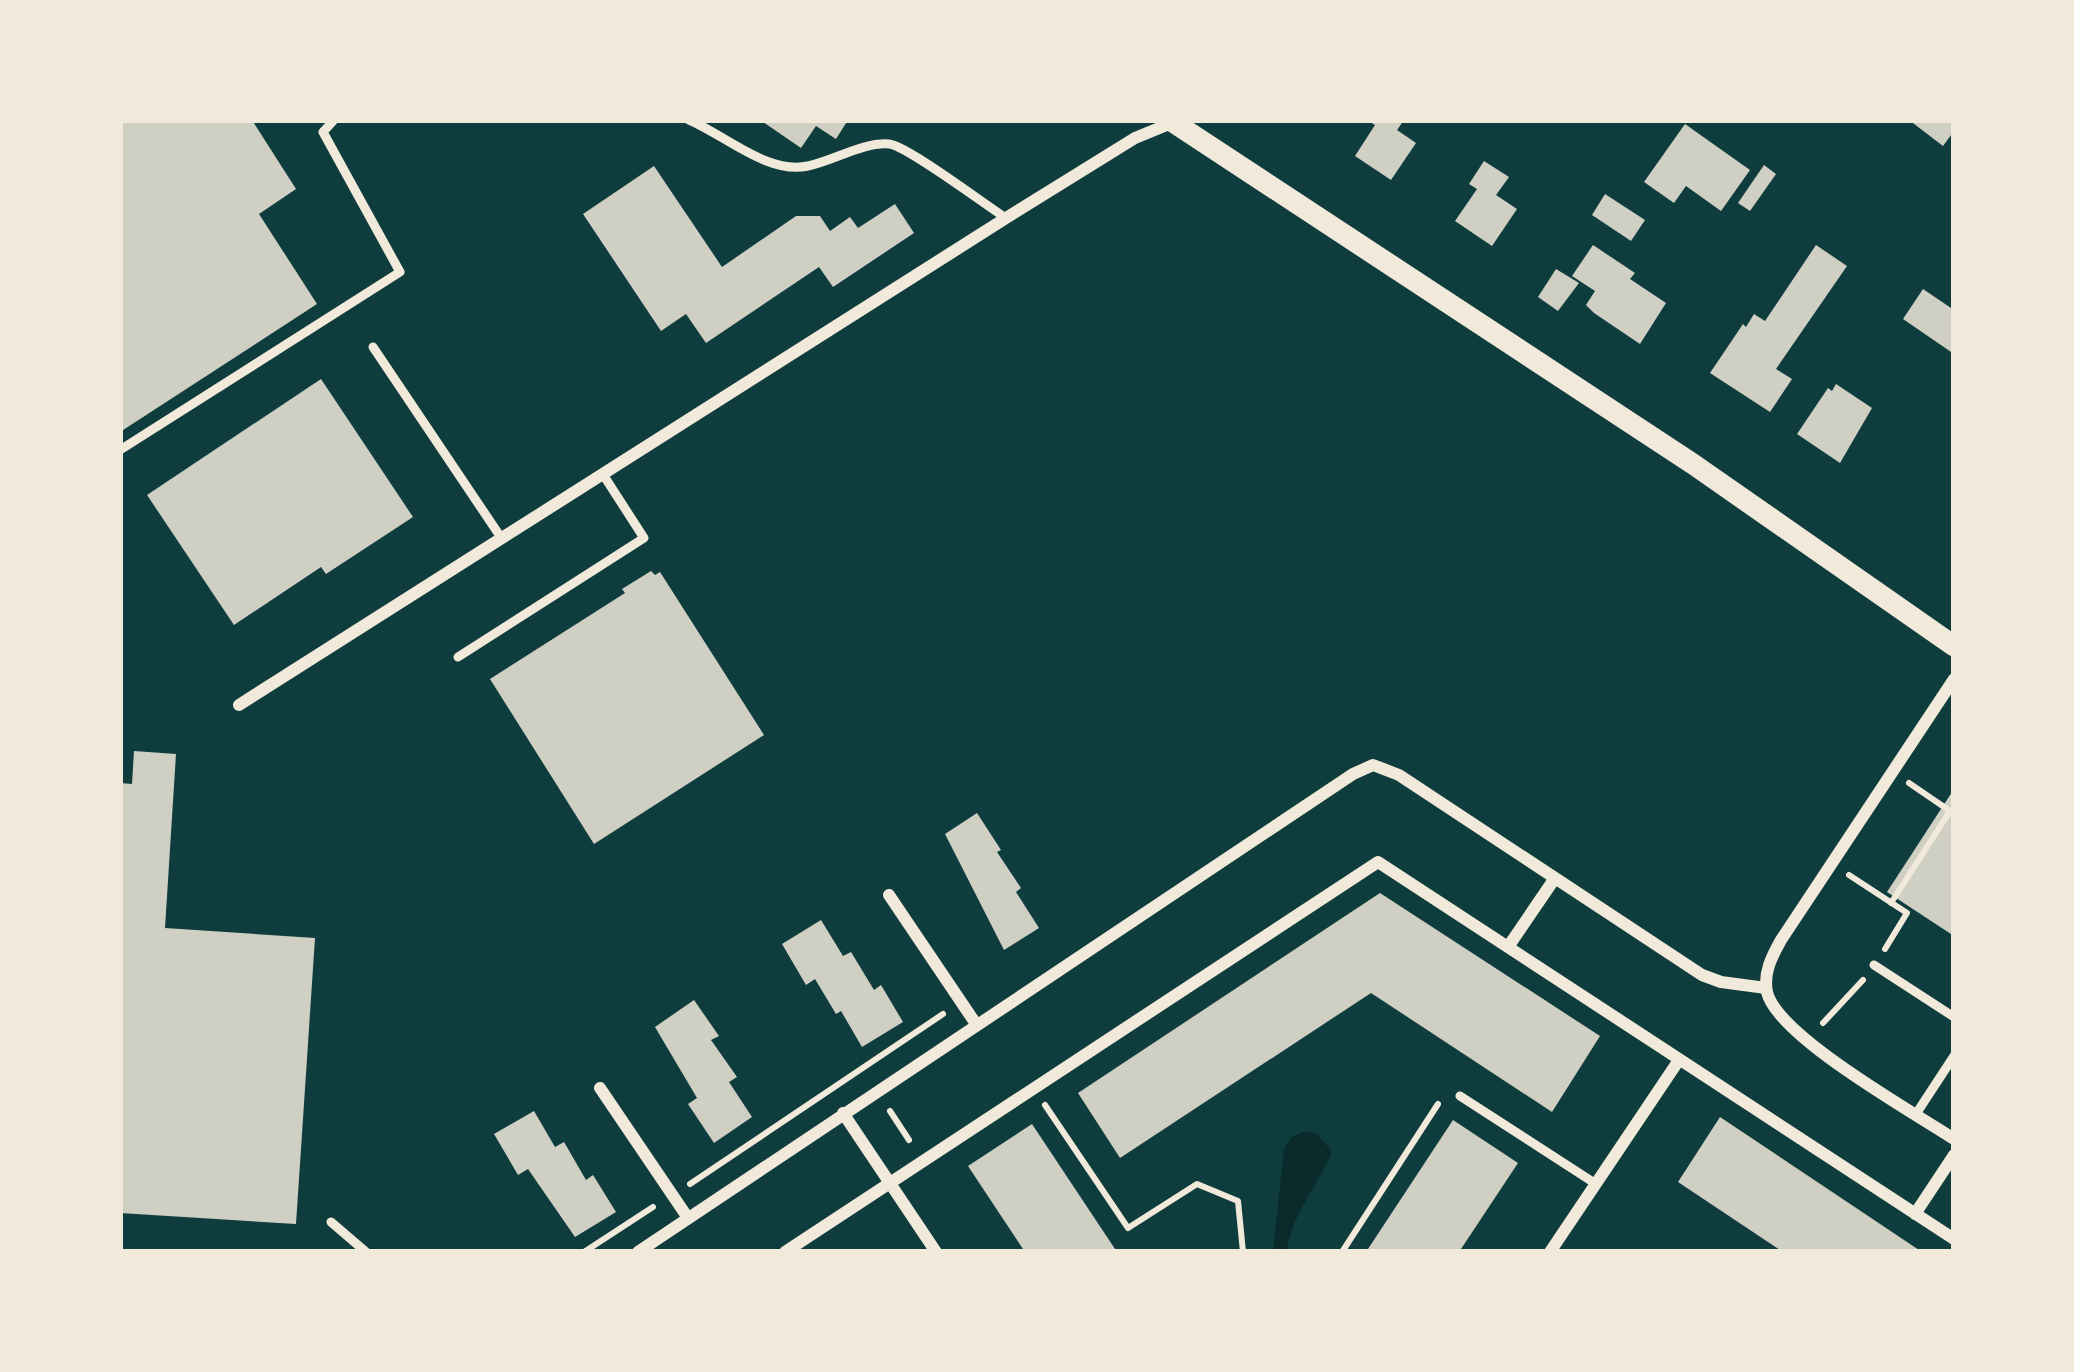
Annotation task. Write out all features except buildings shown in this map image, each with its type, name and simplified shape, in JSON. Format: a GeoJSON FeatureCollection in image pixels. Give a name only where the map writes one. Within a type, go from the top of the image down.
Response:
{"type":"FeatureCollection","features":[{"type":"Feature","properties":{"kind":"street"},"geometry":{"type":"LineString","coordinates":[[239,705],[1006,218],[1135,139],[1174,121],[1676,453],[1954,646]]}},
{"type":"Feature","properties":{"kind":"street"},"geometry":{"type":"LineString","coordinates":[[1954,679],[1775,951],[1766,988],[1776,1012],[1804,1040],[1954,1139]]}},
{"type":"Feature","properties":{"kind":"street"},"geometry":{"type":"LineString","coordinates":[[638,1252],[1367,766],[1391,770],[1702,975],[1766,988]]}},
{"type":"Feature","properties":{"kind":"street"},"geometry":{"type":"LineString","coordinates":[[785,1252],[1378,862],[1954,1239]]}},
{"type":"Feature","properties":{"kind":"street"},"geometry":{"type":"LineString","coordinates":[[1508,947],[1555,878]]}},
{"type":"Feature","properties":{"kind":"street"},"geometry":{"type":"LineString","coordinates":[[889,895],[976,1024]]}},
{"type":"Feature","properties":{"kind":"street"},"geometry":{"type":"LineString","coordinates":[[1550,1252],[1679,1060]]}},
{"type":"Feature","properties":{"kind":"street"},"geometry":{"type":"LineString","coordinates":[[600,1088],[688,1219]]}},
{"type":"Feature","properties":{"kind":"street"},"geometry":{"type":"LineString","coordinates":[[843,1113],[937,1252]]}},
{"type":"Feature","properties":{"kind":"street"},"geometry":{"type":"LineString","coordinates":[[1915,1214],[1954,1155]]}},
{"type":"Feature","properties":{"kind":"lane"},"geometry":{"type":"LineString","coordinates":[[120,450],[400,272],[323,132],[334,120]]}},
{"type":"Feature","properties":{"kind":"lane"},"geometry":{"type":"LineString","coordinates":[[689,120],[776,166],[802,168],[887,143],[911,150],[938,175],[1006,218]]}},
{"type":"Feature","properties":{"kind":"lane"},"geometry":{"type":"LineString","coordinates":[[373,347],[502,539]]}},
{"type":"Feature","properties":{"kind":"lane"},"geometry":{"type":"LineString","coordinates":[[458,657],[644,538],[604,476]]}},
{"type":"Feature","properties":{"kind":"lane"},"geometry":{"type":"LineString","coordinates":[[1874,965],[1954,1017]]}},
{"type":"Feature","properties":{"kind":"lane"},"geometry":{"type":"LineString","coordinates":[[1916,1114],[1954,1056]]}},
{"type":"Feature","properties":{"kind":"lane"},"geometry":{"type":"LineString","coordinates":[[1460,1096],[1596,1184]]}},
{"type":"Feature","properties":{"kind":"lane"},"geometry":{"type":"LineString","coordinates":[[331,1222],[366,1252]]}},
{"type":"Feature","properties":{"kind":"path"},"geometry":{"type":"LineString","coordinates":[[1891,902],[1950,811],[1892,772]]}},
{"type":"Feature","properties":{"kind":"path"},"geometry":{"type":"LineString","coordinates":[[1804,1040],[1874,965],[1909,911],[1831,863]]}},
{"type":"Feature","properties":{"kind":"path"},"geometry":{"type":"LineString","coordinates":[[584,1252],[961,1002]]}},
{"type":"Feature","properties":{"kind":"path"},"geometry":{"type":"LineString","coordinates":[[1034,1088],[1129,1228],[1197,1184],[1238,1201],[1243,1252]]}},
{"type":"Feature","properties":{"kind":"path"},"geometry":{"type":"LineString","coordinates":[[1342,1252],[1439,1102],[1449,1095],[1460,1096]]}},
{"type":"Feature","properties":{"kind":"path"},"geometry":{"type":"LineString","coordinates":[[888,1108],[923,1161]]}},
{"type":"Feature","properties":{"kind":"water"},"geometry":{"type":"Polygon","coordinates":[[[1304,1131],[1316,1133],[1332,1151],[1294,1225],[1287,1252],[1273,1252],[1284,1148],[1304,1131]]]}}]}
